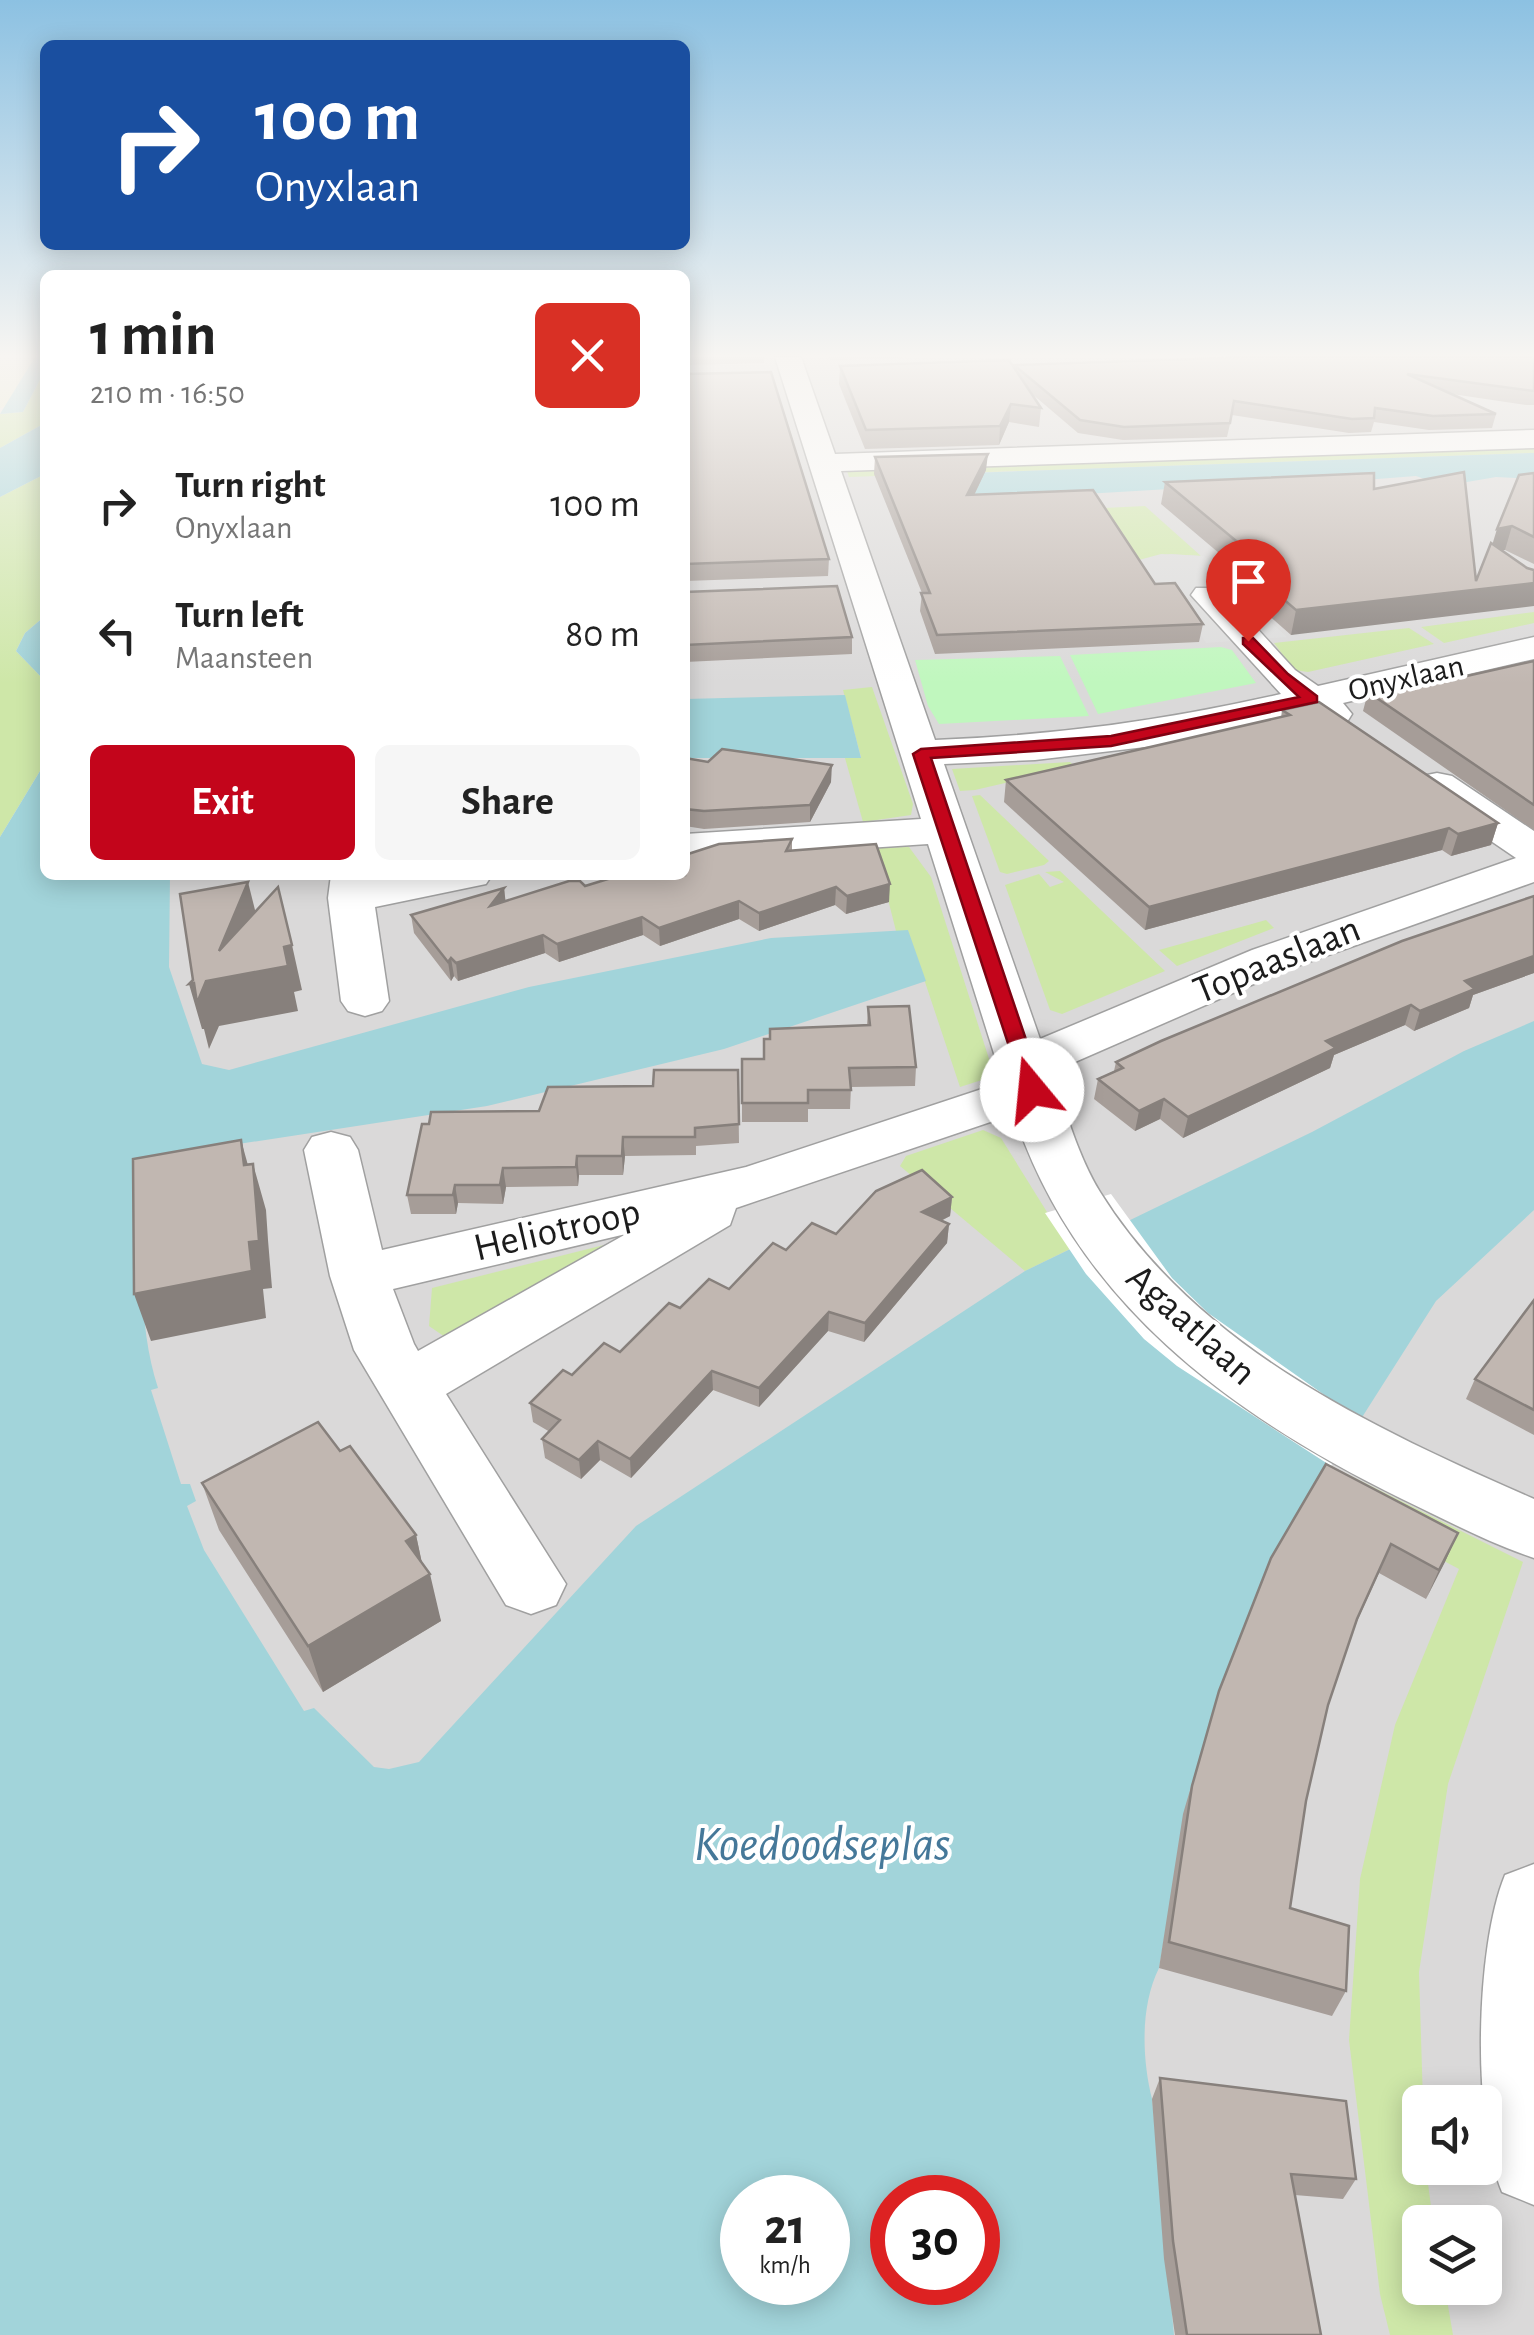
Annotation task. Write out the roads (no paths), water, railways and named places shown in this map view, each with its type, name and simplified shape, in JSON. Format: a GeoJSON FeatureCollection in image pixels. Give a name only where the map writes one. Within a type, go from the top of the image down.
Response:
{"type":"FeatureCollection","features":[{"type":"Feature","properties":{"kind":"street","name":"Agaatlaan"},"geometry":{"type":"LineString","coordinates":[[826,466],[850,588],[921,754],[1028,1078],[1062,1173],[1078,1203],[1125,1270],[1163,1312],[1254,1385],[1346,1442],[1534,1530]]}},
{"type":"Feature","properties":{"kind":"street"},"geometry":{"type":"LineString","coordinates":[[1208,596],[1282,678],[1534,850]]}},
{"type":"Feature","properties":{"kind":"street","name":"Onyxlaan"},"geometry":{"type":"LineString","coordinates":[[921,754],[1111,741],[1534,648]]}},
{"type":"Feature","properties":{"kind":"street"},"geometry":{"type":"LineString","coordinates":[[690,847],[946,830]]}},
{"type":"Feature","properties":{"kind":"street","name":"Topaaslaan"},"geometry":{"type":"LineString","coordinates":[[1028,1078],[1286,954],[1534,867]]}},
{"type":"Feature","properties":{"kind":"street"},"geometry":{"type":"LineString","coordinates":[[365,1001],[352,886],[416,880]]}},
{"type":"Feature","properties":{"kind":"street","name":"Heliotroop"},"geometry":{"type":"LineString","coordinates":[[358,1276],[756,1184],[1028,1078]]}},
{"type":"Feature","properties":{"kind":"street"},"geometry":{"type":"LineString","coordinates":[[331,1150],[358,1276],[384,1350],[531,1584]]}},
{"type":"Feature","properties":{"kind":"street","name":"Heliotroop"},"geometry":{"type":"LineString","coordinates":[[406,1388],[756,1184]]}},
{"type":"Feature","properties":{"kind":"street"},"geometry":{"type":"LineString","coordinates":[[1534,1904],[1524,2042],[1534,2160]]}},
{"type":"Feature","properties":{"kind":"water"},"geometry":{"type":"Polygon","coordinates":[[[0,466],[40,466],[40,477],[0,497],[0,466]]]}},
{"type":"Feature","properties":{"kind":"water"},"geometry":{"type":"Polygon","coordinates":[[[1168,466],[1534,466],[1534,479],[1496,477],[1444,486],[1416,476],[1261,488],[1221,486],[894,505],[885,476],[1168,466]]]}},
{"type":"Feature","properties":{"kind":"water"},"geometry":{"type":"Polygon","coordinates":[[[40,620],[40,676],[16,651],[25,633],[40,620]]]}},
{"type":"Feature","properties":{"kind":"water"},"geometry":{"type":"Polygon","coordinates":[[[845,695],[861,758],[690,758],[690,699],[845,695]]]}},
{"type":"Feature","properties":{"kind":"water","name":"Koedoodseplas"},"geometry":{"type":"Polygon","coordinates":[[[40,771],[40,880],[170,880],[169,967],[202,1064],[229,1070],[529,987],[771,938],[908,930],[926,981],[724,1049],[487,1106],[160,1156],[148,1212],[143,1302],[158,1388],[151,1390],[181,1484],[190,1484],[196,1501],[187,1506],[204,1550],[304,1711],[314,1708],[374,1767],[389,1769],[419,1762],[636,1526],[1025,1271],[1312,1132],[1464,1051],[1534,1021],[1534,1210],[1436,1301],[1331,1466],[1253,1605],[1219,1692],[1190,1790],[1159,1968],[1148,1999],[1145,2033],[1174,2335],[0,2335],[0,837],[40,771]]]}}]}
